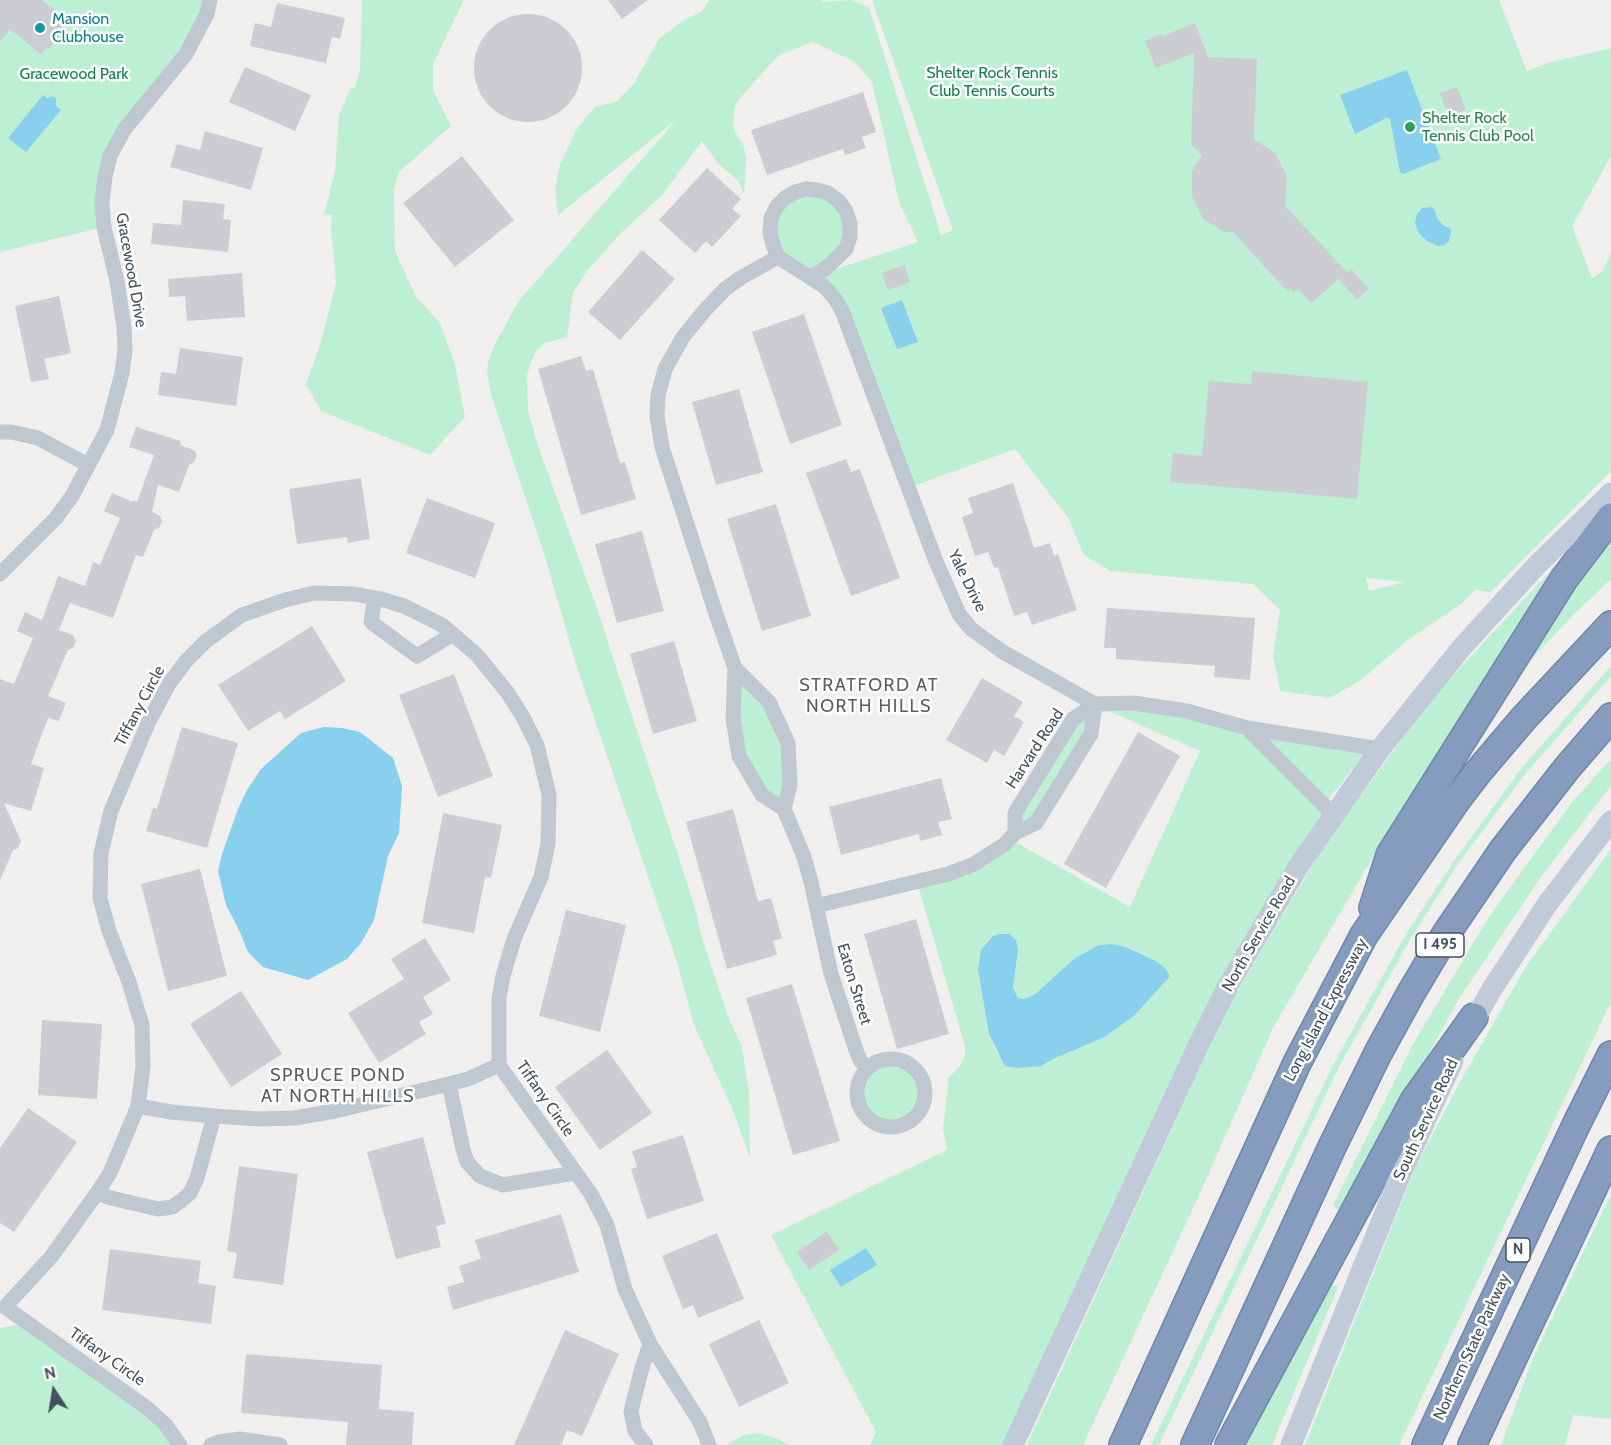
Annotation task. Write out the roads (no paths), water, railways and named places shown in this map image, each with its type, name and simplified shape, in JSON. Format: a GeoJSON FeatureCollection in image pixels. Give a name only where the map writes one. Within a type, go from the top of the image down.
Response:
{"type":"FeatureCollection","features":[{"type":"Feature","properties":{"kind":"highway"},"geometry":{"type":"LineString","coordinates":[[1364,935],[1390,855],[1564,579],[1611,517]]}},
{"type":"Feature","properties":{"kind":"highway","name":"Long Island Expressway"},"geometry":{"type":"LineString","coordinates":[[1123,1445],[1297,1063],[1364,935],[1478,772],[1524,718],[1611,626]]}},
{"type":"Feature","properties":{"kind":"highway","name":"I 495"},"geometry":{"type":"LineString","coordinates":[[1195,1445],[1337,1136],[1411,993],[1452,925],[1497,859],[1567,768],[1611,717]]}},
{"type":"Feature","properties":{"kind":"highway"},"geometry":{"type":"LineString","coordinates":[[1229,1445],[1414,1101],[1474,1017]]}},
{"type":"Feature","properties":{"kind":"highway","name":"Northern State Parkway"},"geometry":{"type":"LineString","coordinates":[[1426,1445],[1611,1055]]}},
{"type":"Feature","properties":{"kind":"highway"},"geometry":{"type":"LineString","coordinates":[[1472,1445],[1611,1150]]}},
{"type":"Feature","properties":{"kind":"main road","name":"North Service Road"},"geometry":{"type":"LineString","coordinates":[[1013,1445],[1204,1034],[1263,924],[1300,864],[1380,749],[1427,689],[1509,594],[1611,493]]}},
{"type":"Feature","properties":{"kind":"main road","name":"South Service Road"},"geometry":{"type":"LineString","coordinates":[[1291,1445],[1402,1171],[1474,1017],[1548,903],[1611,821]]}},
{"type":"Feature","properties":{"kind":"street","name":"Gracewood Drive"},"geometry":{"type":"LineString","coordinates":[[0,574],[56,518],[72,496],[107,430],[122,373],[125,351],[117,281],[104,227],[102,202],[110,156],[124,130],[186,54],[207,14],[210,0]]}},
{"type":"Feature","properties":{"kind":"street"},"geometry":{"type":"LineString","coordinates":[[811,277],[838,259],[846,249],[850,237],[850,224],[846,211],[839,201],[828,193],[818,190],[795,192],[777,206],[771,218],[770,231],[778,257],[742,277],[725,290],[705,310],[683,338],[665,369],[658,395],[657,416],[662,447],[735,668],[733,718],[739,756],[762,795],[784,809],[808,868],[816,906],[948,874],[974,864],[1005,844],[1015,833],[1036,823],[1090,734],[1095,704],[1133,703],[1187,711],[1247,728],[1380,749]]}},
{"type":"Feature","properties":{"kind":"street","name":"Yale Drive"},"geometry":{"type":"LineString","coordinates":[[778,257],[825,287],[843,313],[935,559],[959,614],[971,629],[1003,652],[1095,704]]}},
{"type":"Feature","properties":{"kind":"street"},"geometry":{"type":"LineString","coordinates":[[0,432],[18,433],[38,438],[88,465]]}},
{"type":"Feature","properties":{"kind":"street","name":"Tiffany Circle"},"geometry":{"type":"LineString","coordinates":[[180,1445],[165,1424],[146,1407],[2,1308],[51,1257],[97,1193],[110,1173],[138,1106],[143,1067],[142,1025],[129,982],[109,931],[100,897],[101,853],[111,811],[148,723],[169,684],[206,641],[242,615],[314,593],[354,594],[375,598],[404,606],[442,625],[477,655],[507,692],[523,717],[537,746],[549,795],[548,844],[541,877],[514,939],[501,987],[499,1065],[591,1194],[607,1225],[625,1289],[650,1344],[700,1422],[709,1445]]}},
{"type":"Feature","properties":{"kind":"street"},"geometry":{"type":"LineString","coordinates":[[375,598],[371,622],[417,656],[453,634]]}},
{"type":"Feature","properties":{"kind":"street"},"geometry":{"type":"LineString","coordinates":[[735,668],[769,702],[788,742],[790,785],[784,809]]}},
{"type":"Feature","properties":{"kind":"street","name":"Harvard Road"},"geometry":{"type":"LineString","coordinates":[[1015,833],[1015,813],[1073,719],[1095,704]]}},
{"type":"Feature","properties":{"kind":"street"},"geometry":{"type":"LineString","coordinates":[[1247,728],[1334,815]]}},
{"type":"Feature","properties":{"kind":"street","name":"Eaton Street"},"geometry":{"type":"LineString","coordinates":[[816,906],[831,974],[856,1050],[860,1060],[867,1068]]}},
{"type":"Feature","properties":{"kind":"street"},"geometry":{"type":"LineString","coordinates":[[889,1058],[911,1065],[920,1073],[926,1095],[917,1116],[897,1126],[885,1126],[865,1115],[857,1095],[861,1076],[867,1068],[889,1058]]}},
{"type":"Feature","properties":{"kind":"street"},"geometry":{"type":"LineString","coordinates":[[138,1106],[214,1116],[259,1119],[295,1118],[335,1112],[449,1084],[468,1079],[499,1065]]}},
{"type":"Feature","properties":{"kind":"street"},"geometry":{"type":"LineString","coordinates":[[449,1084],[467,1162],[480,1176],[503,1185],[575,1173]]}},
{"type":"Feature","properties":{"kind":"street"},"geometry":{"type":"LineString","coordinates":[[97,1193],[158,1209],[172,1207],[181,1202],[190,1193],[197,1178],[214,1116]]}},
{"type":"Feature","properties":{"kind":"street"},"geometry":{"type":"LineString","coordinates":[[646,1445],[635,1431],[631,1411],[650,1344]]}},
{"type":"Feature","properties":{"kind":"street"},"geometry":{"type":"LineString","coordinates":[[211,1445],[240,1439],[280,1445]]}},
{"type":"Feature","properties":{"kind":"water","name":"Shelter Rock Tennis Club Pool"},"geometry":{"type":"Polygon","coordinates":[[[1407,70],[1441,159],[1403,174],[1400,172],[1390,119],[1386,118],[1355,134],[1340,95],[1407,70]]]}},
{"type":"Feature","properties":{"kind":"water"},"geometry":{"type":"Polygon","coordinates":[[[43,95],[47,98],[52,96],[56,98],[56,106],[61,110],[26,152],[8,138],[43,95]]]}},
{"type":"Feature","properties":{"kind":"water"},"geometry":{"type":"Polygon","coordinates":[[[1432,207],[1437,218],[1444,226],[1450,228],[1449,241],[1445,245],[1438,246],[1427,241],[1418,232],[1415,223],[1417,214],[1422,208],[1432,207]]]}},
{"type":"Feature","properties":{"kind":"water"},"geometry":{"type":"Polygon","coordinates":[[[902,300],[918,342],[897,349],[881,308],[902,300]]]}},
{"type":"Feature","properties":{"kind":"water"},"geometry":{"type":"Polygon","coordinates":[[[324,727],[360,732],[393,758],[402,786],[399,833],[388,856],[374,920],[361,943],[347,959],[308,980],[263,967],[248,952],[226,905],[218,871],[238,809],[261,769],[301,733],[324,727]]]}},
{"type":"Feature","properties":{"kind":"water"},"geometry":{"type":"Polygon","coordinates":[[[1009,934],[1016,940],[1018,950],[1013,988],[1018,998],[1024,999],[1035,994],[1075,958],[1099,945],[1113,944],[1126,947],[1154,960],[1166,969],[1170,976],[1135,1015],[1105,1037],[1041,1066],[1017,1068],[1005,1066],[989,1034],[978,970],[981,950],[993,936],[1009,934]]]}},
{"type":"Feature","properties":{"kind":"water"},"geometry":{"type":"Polygon","coordinates":[[[866,1248],[877,1265],[841,1287],[830,1270],[866,1248]]]}},
{"type":"Feature","properties":{"kind":"place","name":"Mansion Clubhouse"},"geometry":{"type":"Point","coordinates":[40,28]}},
{"type":"Feature","properties":{"kind":"place","name":"Shelter Rock Tennis Club Pool"},"geometry":{"type":"Point","coordinates":[1410,127]}},
{"type":"Feature","properties":{"kind":"district","name":"STRATFORD AT NORTH HILLS"},"geometry":{"type":"Point","coordinates":[869,696]}},
{"type":"Feature","properties":{"kind":"district","name":"SPRUCE POND AT NORTH HILLS"},"geometry":{"type":"Point","coordinates":[338,1086]}},
{"type":"Feature","properties":{"kind":"park label","name":"Gracewood Park"},"geometry":{"type":"Point","coordinates":[74,74]}},
{"type":"Feature","properties":{"kind":"park label","name":"Shelter Rock Tennis Club Tennis Courts"},"geometry":{"type":"Point","coordinates":[992,82]}}]}
